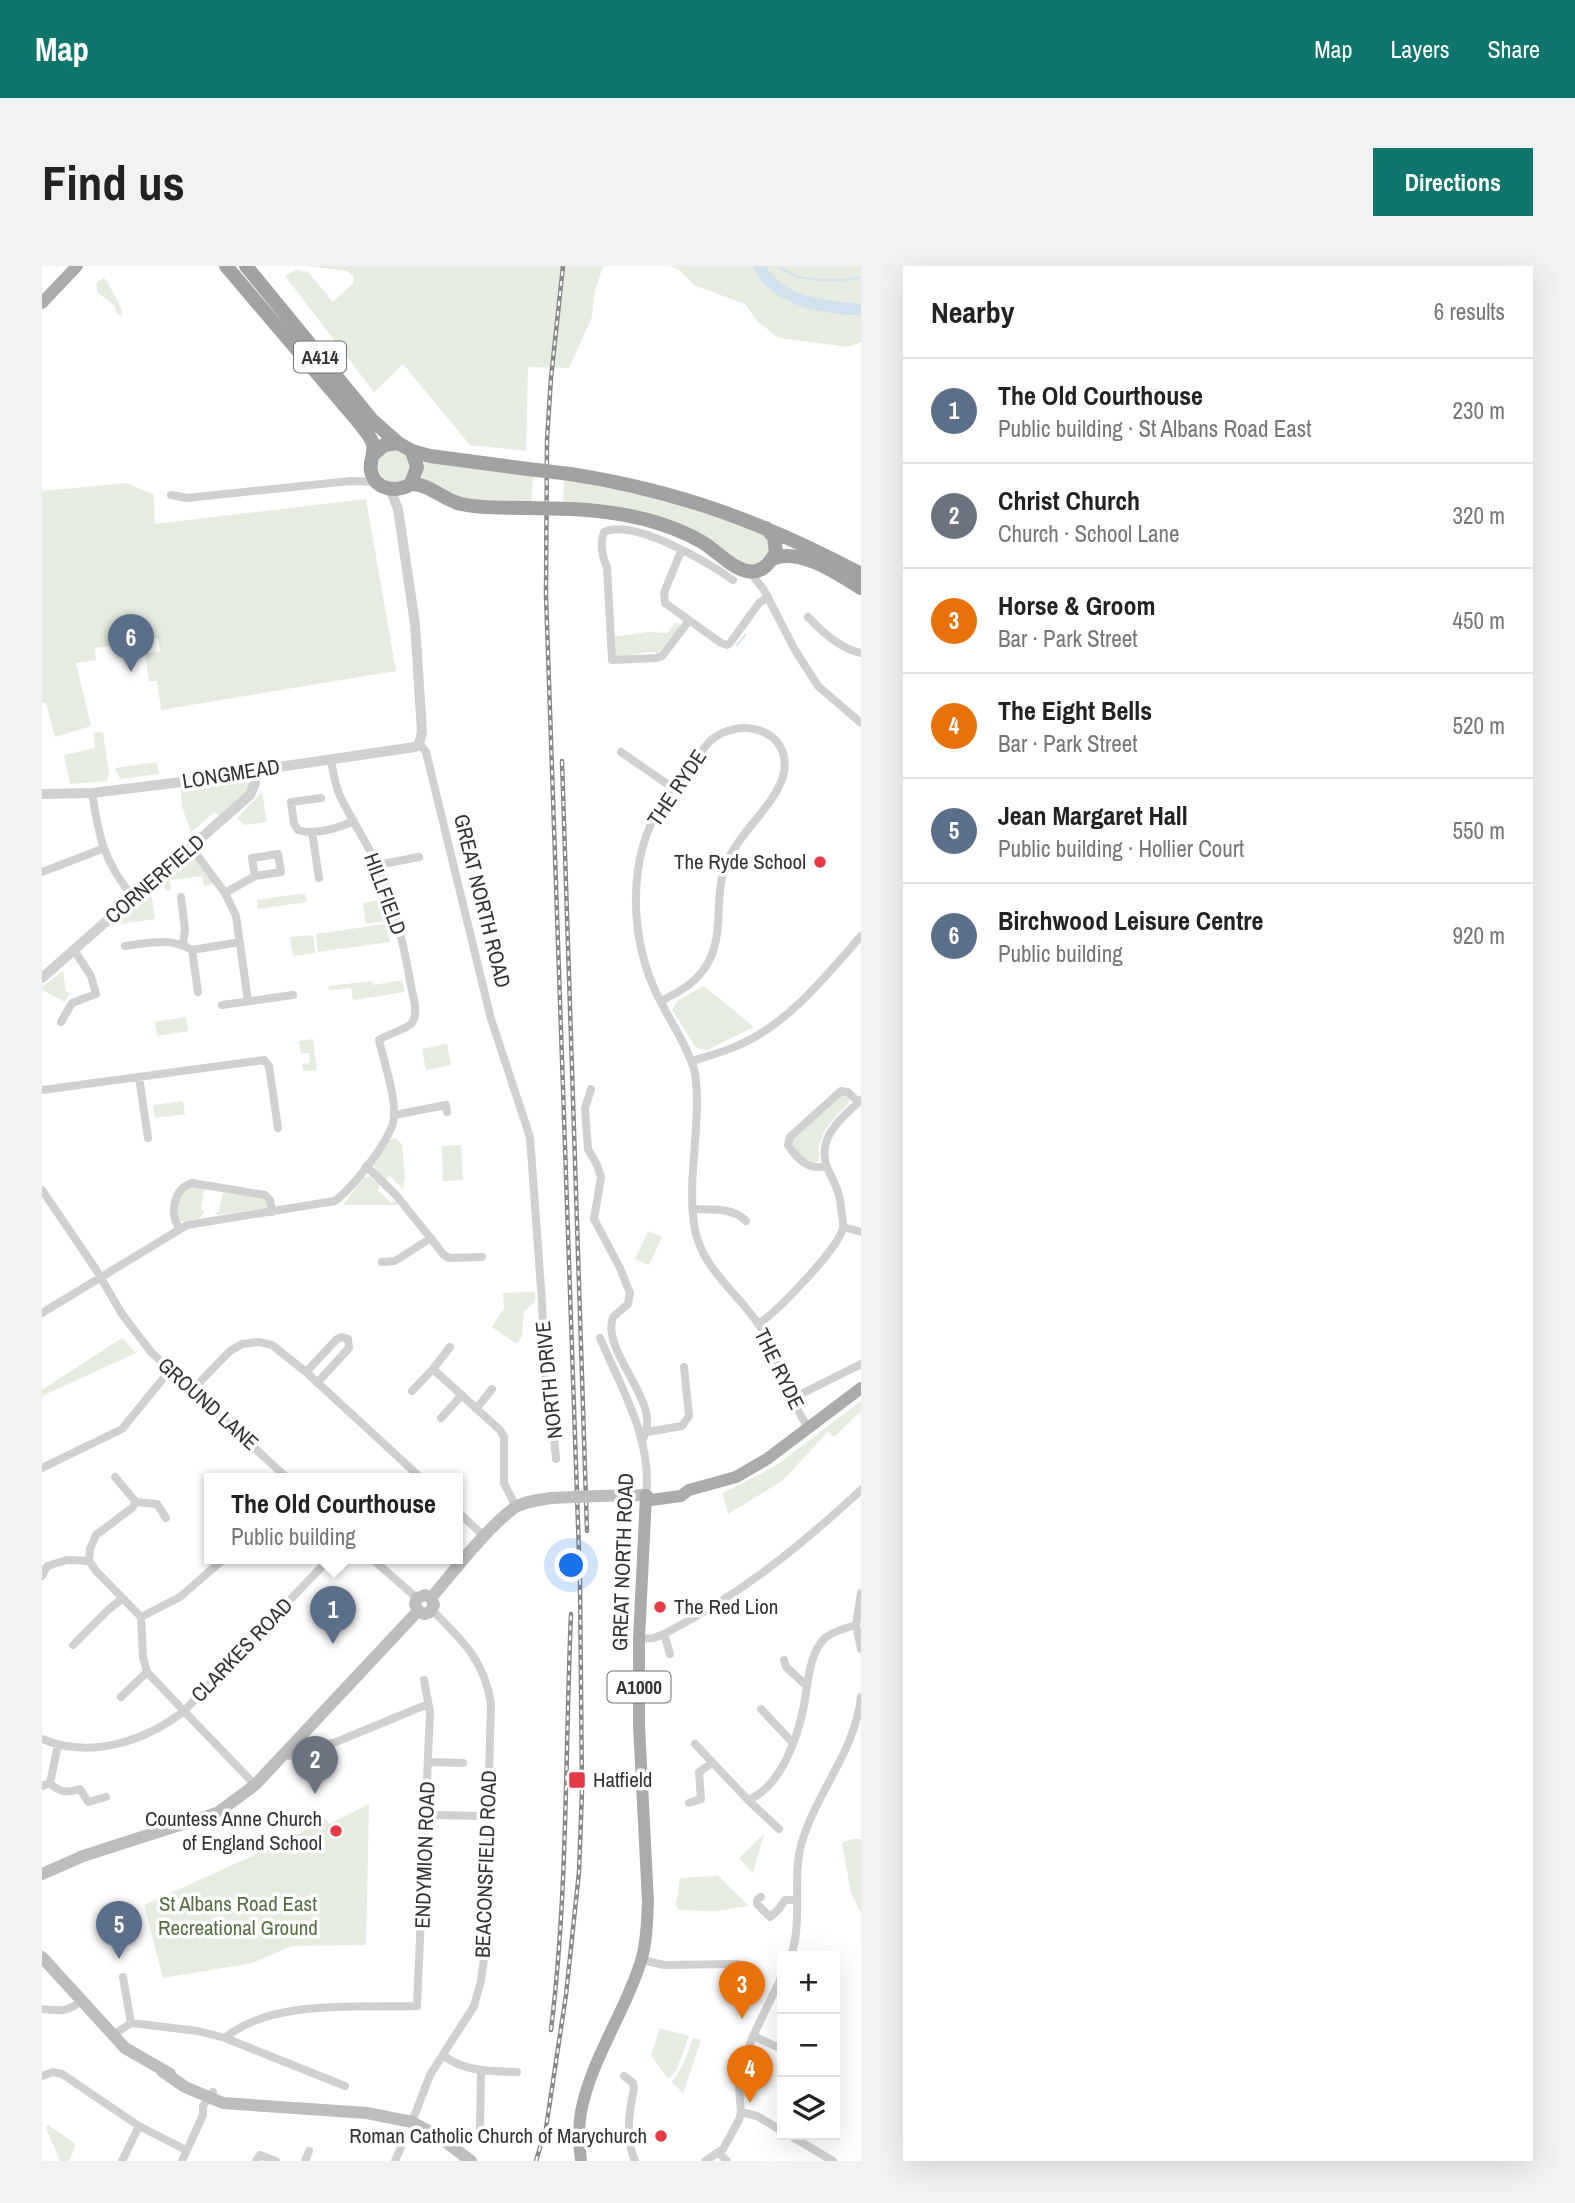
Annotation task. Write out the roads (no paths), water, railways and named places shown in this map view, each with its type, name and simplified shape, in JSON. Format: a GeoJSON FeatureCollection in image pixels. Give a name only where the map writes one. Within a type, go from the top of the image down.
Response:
{"type":"FeatureCollection","features":[{"type":"Feature","properties":{"kind":"highway","name":"A414"},"geometry":{"type":"LineString","coordinates":[[226,266],[361,425],[372,442],[372,461]]}},
{"type":"Feature","properties":{"kind":"highway","name":"A414"},"geometry":{"type":"LineString","coordinates":[[246,266],[372,420],[398,443]]}},
{"type":"Feature","properties":{"kind":"highway"},"geometry":{"type":"LineString","coordinates":[[861,574],[765,527],[717,508],[649,488],[570,474],[430,456],[412,451],[398,443],[384,445],[372,461],[383,486],[425,486],[450,501],[463,505],[571,509],[651,520],[701,541],[740,569],[750,572],[762,570],[780,555],[802,557],[861,588]]}},
{"type":"Feature","properties":{"kind":"highway"},"geometry":{"type":"LineString","coordinates":[[408,485],[417,467],[412,451]]}},
{"type":"Feature","properties":{"kind":"highway"},"geometry":{"type":"LineString","coordinates":[[765,527],[774,537],[776,544],[776,552],[770,562]]}},
{"type":"Feature","properties":{"kind":"main road"},"geometry":{"type":"LineString","coordinates":[[42,303],[77,266]]}},
{"type":"Feature","properties":{"kind":"main road"},"geometry":{"type":"LineString","coordinates":[[42,1874],[83,1856],[217,1813],[255,1785],[425,1595],[432,1604],[485,1537],[516,1507],[551,1498],[646,1495],[651,1500],[681,1496],[688,1490],[736,1477],[767,1459],[861,1388]]}},
{"type":"Feature","properties":{"kind":"main road","name":"GREAT NORTH ROAD"},"geometry":{"type":"LineString","coordinates":[[581,2161],[580,2114],[586,2091],[642,1960],[647,1930],[639,1725],[639,1640],[646,1495]]}},
{"type":"Feature","properties":{"kind":"main road"},"geometry":{"type":"LineString","coordinates":[[42,1958],[125,2048],[162,2071],[211,2095],[274,2108],[367,2113],[412,2122],[438,2136],[471,2161]]}},
{"type":"Feature","properties":{"kind":"street"},"geometry":{"type":"LineString","coordinates":[[350,481],[365,473],[372,461]]}},
{"type":"Feature","properties":{"kind":"street"},"geometry":{"type":"LineString","coordinates":[[171,495],[187,498],[350,481],[383,486]]}},
{"type":"Feature","properties":{"kind":"street","name":"GREAT NORTH ROAD"},"geometry":{"type":"LineString","coordinates":[[398,509],[408,485]]}},
{"type":"Feature","properties":{"kind":"street","name":"GREAT NORTH ROAD"},"geometry":{"type":"LineString","coordinates":[[383,486],[398,509],[415,624],[422,737],[419,744],[426,752],[491,1019],[530,1137],[542,1302]]}},
{"type":"Feature","properties":{"kind":"street"},"geometry":{"type":"LineString","coordinates":[[688,622],[662,656],[612,660],[607,567],[603,561],[604,531],[628,530],[710,564],[733,580]]}},
{"type":"Feature","properties":{"kind":"street"},"geometry":{"type":"LineString","coordinates":[[681,551],[663,598],[668,606],[688,622],[727,645],[766,593],[770,562]]}},
{"type":"Feature","properties":{"kind":"street"},"geometry":{"type":"LineString","coordinates":[[750,572],[766,593],[795,650],[818,686],[861,723]]}},
{"type":"Feature","properties":{"kind":"street"},"geometry":{"type":"LineString","coordinates":[[808,617],[817,627],[848,649],[861,653]]}},
{"type":"Feature","properties":{"kind":"street","name":"THE RYDE"},"geometry":{"type":"LineString","coordinates":[[661,1001],[691,984],[709,961],[715,947],[719,888],[725,865],[779,787],[783,773],[782,751],[778,743],[765,732],[754,728],[731,728],[719,733],[710,740],[673,788],[649,827],[638,867],[636,887],[642,949],[654,986],[661,1001],[692,1061],[697,1083],[693,1209],[697,1240],[708,1262],[758,1324],[791,1399],[809,1428]]}},
{"type":"Feature","properties":{"kind":"street","name":"LONGMEAD"},"geometry":{"type":"LineString","coordinates":[[42,794],[92,793],[235,773],[255,773],[419,744]]}},
{"type":"Feature","properties":{"kind":"street"},"geometry":{"type":"LineString","coordinates":[[621,752],[673,788]]}},
{"type":"Feature","properties":{"kind":"street","name":"HILLFIELD"},"geometry":{"type":"LineString","coordinates":[[331,760],[340,795],[377,864],[400,934],[414,1000],[412,1022],[379,1040],[394,1115]]}},
{"type":"Feature","properties":{"kind":"street","name":"CORNERFIELD"},"geometry":{"type":"LineString","coordinates":[[42,978],[250,795],[255,783],[255,773]]}},
{"type":"Feature","properties":{"kind":"street"},"geometry":{"type":"LineString","coordinates":[[92,793],[102,849],[133,897]]}},
{"type":"Feature","properties":{"kind":"street"},"geometry":{"type":"LineString","coordinates":[[321,798],[291,802],[295,827],[302,832],[312,832],[354,821]]}},
{"type":"Feature","properties":{"kind":"street"},"geometry":{"type":"LineString","coordinates":[[312,832],[319,878]]}},
{"type":"Feature","properties":{"kind":"street"},"geometry":{"type":"LineString","coordinates":[[191,847],[225,893],[236,916],[248,1001]]}},
{"type":"Feature","properties":{"kind":"street"},"geometry":{"type":"LineString","coordinates":[[42,872],[102,849]]}},
{"type":"Feature","properties":{"kind":"street"},"geometry":{"type":"LineString","coordinates":[[377,864],[419,857]]}},
{"type":"Feature","properties":{"kind":"street"},"geometry":{"type":"LineString","coordinates":[[225,893],[254,876]]}},
{"type":"Feature","properties":{"kind":"street"},"geometry":{"type":"LineString","coordinates":[[181,897],[185,930],[183,944]]}},
{"type":"Feature","properties":{"kind":"street"},"geometry":{"type":"LineString","coordinates":[[692,1061],[741,1044],[787,1014],[826,976],[861,936]]}},
{"type":"Feature","properties":{"kind":"street"},"geometry":{"type":"LineString","coordinates":[[125,946],[162,941],[183,944],[192,950],[240,942]]}},
{"type":"Feature","properties":{"kind":"street"},"geometry":{"type":"LineString","coordinates":[[61,1022],[72,1003],[96,994],[91,976],[74,950]]}},
{"type":"Feature","properties":{"kind":"street"},"geometry":{"type":"LineString","coordinates":[[192,950],[198,992]]}},
{"type":"Feature","properties":{"kind":"street"},"geometry":{"type":"LineString","coordinates":[[222,1005],[293,995]]}},
{"type":"Feature","properties":{"kind":"street"},"geometry":{"type":"LineString","coordinates":[[42,1090],[264,1060],[269,1066],[278,1128]]}},
{"type":"Feature","properties":{"kind":"street"},"geometry":{"type":"LineString","coordinates":[[139,1077],[148,1138]]}},
{"type":"Feature","properties":{"kind":"street"},"geometry":{"type":"LineString","coordinates":[[591,1088],[585,1108],[588,1120],[588,1149],[601,1177],[595,1224],[620,1268],[630,1293],[628,1304],[613,1317],[610,1332],[646,1413],[645,1436],[682,1426],[687,1422],[689,1416],[684,1367]]}},
{"type":"Feature","properties":{"kind":"street"},"geometry":{"type":"LineString","coordinates":[[758,1324],[779,1309],[823,1260],[843,1227],[840,1195],[827,1166],[825,1154],[831,1129],[860,1101],[848,1092],[841,1091],[790,1137],[788,1145],[805,1165],[813,1168],[827,1166]]}},
{"type":"Feature","properties":{"kind":"street"},"geometry":{"type":"LineString","coordinates":[[42,1313],[179,1228],[335,1201],[366,1166],[391,1131],[394,1115],[446,1105],[447,1112]]}},
{"type":"Feature","properties":{"kind":"street"},"geometry":{"type":"LineString","coordinates":[[366,1166],[396,1195],[449,1258],[482,1257]]}},
{"type":"Feature","properties":{"kind":"street"},"geometry":{"type":"LineString","coordinates":[[179,1228],[174,1215],[177,1194],[185,1185],[192,1183],[265,1195],[269,1198],[272,1212]]}},
{"type":"Feature","properties":{"kind":"street","name":"GROUND LANE"},"geometry":{"type":"LineString","coordinates":[[42,1190],[131,1328],[151,1352],[282,1473]]}},
{"type":"Feature","properties":{"kind":"street"},"geometry":{"type":"LineString","coordinates":[[693,1209],[732,1212],[741,1215],[746,1221]]}},
{"type":"Feature","properties":{"kind":"street"},"geometry":{"type":"LineString","coordinates":[[843,1227],[861,1232]]}},
{"type":"Feature","properties":{"kind":"street"},"geometry":{"type":"LineString","coordinates":[[382,1262],[394,1261],[431,1238]]}},
{"type":"Feature","properties":{"kind":"street","name":"NORTH DRIVE"},"geometry":{"type":"LineString","coordinates":[[542,1302],[545,1377],[549,1384],[556,1459]]}},
{"type":"Feature","properties":{"kind":"street","name":"GREAT NORTH ROAD"},"geometry":{"type":"LineString","coordinates":[[600,1338],[645,1436],[648,1478],[646,1495]]}},
{"type":"Feature","properties":{"kind":"street"},"geometry":{"type":"LineString","coordinates":[[306,1372],[337,1339],[348,1339],[349,1348],[317,1382]]}},
{"type":"Feature","properties":{"kind":"street"},"geometry":{"type":"LineString","coordinates":[[192,1390],[230,1351],[242,1344],[259,1342],[272,1345],[306,1372],[416,1473]]}},
{"type":"Feature","properties":{"kind":"street"},"geometry":{"type":"LineString","coordinates":[[412,1391],[450,1348]]}},
{"type":"Feature","properties":{"kind":"street"},"geometry":{"type":"LineString","coordinates":[[791,1399],[861,1364]]}},
{"type":"Feature","properties":{"kind":"street"},"geometry":{"type":"LineString","coordinates":[[433,1369],[500,1430],[504,1437],[504,1483],[516,1507]]}},
{"type":"Feature","properties":{"kind":"street"},"geometry":{"type":"LineString","coordinates":[[42,1468],[122,1429],[170,1370]]}},
{"type":"Feature","properties":{"kind":"street"},"geometry":{"type":"LineString","coordinates":[[476,1409],[492,1389]]}},
{"type":"Feature","properties":{"kind":"street"},"geometry":{"type":"LineString","coordinates":[[441,1418],[461,1395]]}},
{"type":"Feature","properties":{"kind":"street"},"geometry":{"type":"LineString","coordinates":[[115,1477],[136,1502]]}},
{"type":"Feature","properties":{"kind":"street"},"geometry":{"type":"LineString","coordinates":[[639,1640],[664,1634],[761,1574],[803,1543],[861,1490]]}},
{"type":"Feature","properties":{"kind":"street"},"geometry":{"type":"LineString","coordinates":[[136,1502],[157,1504],[166,1518]]}},
{"type":"Feature","properties":{"kind":"street"},"geometry":{"type":"LineString","coordinates":[[136,1502],[96,1535],[90,1549],[89,1561],[141,1617],[147,1672],[255,1785]]}},
{"type":"Feature","properties":{"kind":"street"},"geometry":{"type":"LineString","coordinates":[[463,1517],[485,1537]]}},
{"type":"Feature","properties":{"kind":"street"},"geometry":{"type":"LineString","coordinates":[[42,1576],[44,1564],[67,1560],[89,1561]]}},
{"type":"Feature","properties":{"kind":"street"},"geometry":{"type":"LineString","coordinates":[[141,1617],[180,1597],[218,1564]]}},
{"type":"Feature","properties":{"kind":"street","name":"CLARKES ROAD"},"geometry":{"type":"LineString","coordinates":[[42,1739],[58,1745],[113,1745],[137,1738],[170,1721],[184,1711],[324,1564]]}},
{"type":"Feature","properties":{"kind":"street"},"geometry":{"type":"LineString","coordinates":[[377,1564],[417,1604]]}},
{"type":"Feature","properties":{"kind":"street"},"geometry":{"type":"LineString","coordinates":[[861,1593],[856,1625],[861,1649]]}},
{"type":"Feature","properties":{"kind":"street"},"geometry":{"type":"LineString","coordinates":[[73,1645],[108,1609],[122,1599]]}},
{"type":"Feature","properties":{"kind":"street","name":"BEACONSFIELD ROAD"},"geometry":{"type":"LineString","coordinates":[[412,2122],[430,2075],[474,2006],[484,1959],[492,1715],[488,1685],[480,1664],[432,1604]]}},
{"type":"Feature","properties":{"kind":"street"},"geometry":{"type":"LineString","coordinates":[[748,1800],[758,1796],[772,1784],[785,1761],[804,1708],[817,1650],[826,1637],[856,1625]]}},
{"type":"Feature","properties":{"kind":"street"},"geometry":{"type":"LineString","coordinates":[[664,1634],[670,1654]]}},
{"type":"Feature","properties":{"kind":"street"},"geometry":{"type":"LineString","coordinates":[[784,1660],[786,1667],[807,1686]]}},
{"type":"Feature","properties":{"kind":"street"},"geometry":{"type":"LineString","coordinates":[[121,1697],[147,1672]]}},
{"type":"Feature","properties":{"kind":"street","name":"ENDYMION ROAD"},"geometry":{"type":"LineString","coordinates":[[225,2038],[235,2029],[277,2012],[417,2006],[429,1762],[428,1704],[424,1680]]}},
{"type":"Feature","properties":{"kind":"street"},"geometry":{"type":"LineString","coordinates":[[792,1951],[796,1932],[795,1900],[801,1847],[810,1818],[851,1741],[858,1720],[861,1697]]}},
{"type":"Feature","properties":{"kind":"street"},"geometry":{"type":"LineString","coordinates":[[284,1754],[290,1756],[336,1742],[428,1704]]}},
{"type":"Feature","properties":{"kind":"street"},"geometry":{"type":"LineString","coordinates":[[761,1709],[792,1742]]}},
{"type":"Feature","properties":{"kind":"street"},"geometry":{"type":"LineString","coordinates":[[695,1744],[779,1829]]}},
{"type":"Feature","properties":{"kind":"street"},"geometry":{"type":"LineString","coordinates":[[58,1745],[46,1785],[64,1792],[80,1789],[88,1802],[106,1797]]}},
{"type":"Feature","properties":{"kind":"street"},"geometry":{"type":"LineString","coordinates":[[429,1762],[463,1763]]}},
{"type":"Feature","properties":{"kind":"street"},"geometry":{"type":"LineString","coordinates":[[689,1803],[701,1799],[699,1772],[712,1763]]}},
{"type":"Feature","properties":{"kind":"street"},"geometry":{"type":"LineString","coordinates":[[427,1815],[488,1816]]}},
{"type":"Feature","properties":{"kind":"street"},"geometry":{"type":"LineString","coordinates":[[761,1897],[757,1904],[770,1917],[785,1900],[795,1900]]}},
{"type":"Feature","properties":{"kind":"street"},"geometry":{"type":"LineString","coordinates":[[642,1960],[664,1965],[737,1964]]}},
{"type":"Feature","properties":{"kind":"street"},"geometry":{"type":"LineString","coordinates":[[123,1977],[131,2023]]}},
{"type":"Feature","properties":{"kind":"street"},"geometry":{"type":"LineString","coordinates":[[705,2161],[719,2153],[727,2144],[741,2112],[740,2078],[753,2036],[777,1986]]}},
{"type":"Feature","properties":{"kind":"street"},"geometry":{"type":"LineString","coordinates":[[42,2010],[71,2010],[82,2001]]}},
{"type":"Feature","properties":{"kind":"street"},"geometry":{"type":"LineString","coordinates":[[113,2035],[131,2023],[198,2031],[225,2038],[332,2086],[345,2086]]}},
{"type":"Feature","properties":{"kind":"street"},"geometry":{"type":"LineString","coordinates":[[753,2036],[777,2047]]}},
{"type":"Feature","properties":{"kind":"street"},"geometry":{"type":"LineString","coordinates":[[444,2056],[454,2063],[481,2070],[517,2072]]}},
{"type":"Feature","properties":{"kind":"street"},"geometry":{"type":"LineString","coordinates":[[480,2129],[481,2070]]}},
{"type":"Feature","properties":{"kind":"street"},"geometry":{"type":"LineString","coordinates":[[42,2076],[53,2072],[62,2074],[139,2126],[187,2150]]}},
{"type":"Feature","properties":{"kind":"street"},"geometry":{"type":"LineString","coordinates":[[624,2076],[633,2083],[634,2088],[628,2120],[635,2161]]}},
{"type":"Feature","properties":{"kind":"street"},"geometry":{"type":"LineString","coordinates":[[182,2161],[203,2115],[210,2108],[211,2095]]}},
{"type":"Feature","properties":{"kind":"street"},"geometry":{"type":"LineString","coordinates":[[741,2112],[757,2116],[777,2128]]}},
{"type":"Feature","properties":{"kind":"street"},"geometry":{"type":"LineString","coordinates":[[122,2161],[139,2126]]}},
{"type":"Feature","properties":{"kind":"street"},"geometry":{"type":"LineString","coordinates":[[797,2140],[833,2161]]}},
{"type":"Feature","properties":{"kind":"street"},"geometry":{"type":"LineString","coordinates":[[395,2161],[401,2147]]}},
{"type":"Feature","properties":{"kind":"street"},"geometry":{"type":"LineString","coordinates":[[304,2161],[309,2151]]}},
{"type":"Feature","properties":{"kind":"street"},"geometry":{"type":"LineString","coordinates":[[719,2153],[727,2161]]}},
{"type":"Feature","properties":{"kind":"street"},"geometry":{"type":"LineString","coordinates":[[256,2161],[260,2155],[276,2161]]}},
{"type":"Feature","properties":{"kind":"waterway"},"geometry":{"type":"LineString","coordinates":[[759,266],[778,288],[803,301],[861,310]]}},
{"type":"Feature","properties":{"kind":"waterway"},"geometry":{"type":"LineString","coordinates":[[779,266],[795,276],[818,280],[861,277]]}},
{"type":"Feature","properties":{"kind":"waterway"},"geometry":{"type":"LineString","coordinates":[[737,645],[745,635]]}},
{"type":"Feature","properties":{"kind":"railway"},"geometry":{"type":"LineString","coordinates":[[536,2161],[546,2128],[566,1995],[579,1872],[582,1791],[580,1582],[546,595],[547,440],[563,266]]}},
{"type":"Feature","properties":{"kind":"railway"},"geometry":{"type":"LineString","coordinates":[[562,761],[587,1531]]}},
{"type":"Feature","properties":{"kind":"railway"},"geometry":{"type":"LineString","coordinates":[[551,2030],[563,1874],[571,1614]]}},
{"type":"Feature","properties":{"kind":"place","name":"Birchwood Leisure Centre"},"geometry":{"type":"Point","coordinates":[131,672]}},
{"type":"Feature","properties":{"kind":"place","name":"The Ryde School"},"geometry":{"type":"Point","coordinates":[820,862]}},
{"type":"Feature","properties":{"kind":"place","name":"The Red Lion"},"geometry":{"type":"Point","coordinates":[660,1607]}},
{"type":"Feature","properties":{"kind":"place","name":"The Old Courthouse"},"geometry":{"type":"Point","coordinates":[333,1644]}},
{"type":"Feature","properties":{"kind":"place","name":"Hatfield"},"geometry":{"type":"Point","coordinates":[577,1780]}},
{"type":"Feature","properties":{"kind":"place","name":"Christ Church"},"geometry":{"type":"Point","coordinates":[315,1794]}},
{"type":"Feature","properties":{"kind":"place","name":"Countess Anne Church of England School"},"geometry":{"type":"Point","coordinates":[336,1831]}},
{"type":"Feature","properties":{"kind":"place","name":"Jean Margaret Hall"},"geometry":{"type":"Point","coordinates":[119,1959]}},
{"type":"Feature","properties":{"kind":"place","name":"Horse & Groom"},"geometry":{"type":"Point","coordinates":[742,2019]}},
{"type":"Feature","properties":{"kind":"place","name":"The Eight Bells"},"geometry":{"type":"Point","coordinates":[750,2103]}},
{"type":"Feature","properties":{"kind":"place","name":"Roman Catholic Church of Marychurch"},"geometry":{"type":"Point","coordinates":[661,2136]}},
{"type":"Feature","properties":{"kind":"park label","name":"St Albans Road East Recreational Ground"},"geometry":{"type":"Point","coordinates":[238,1916]}}]}
